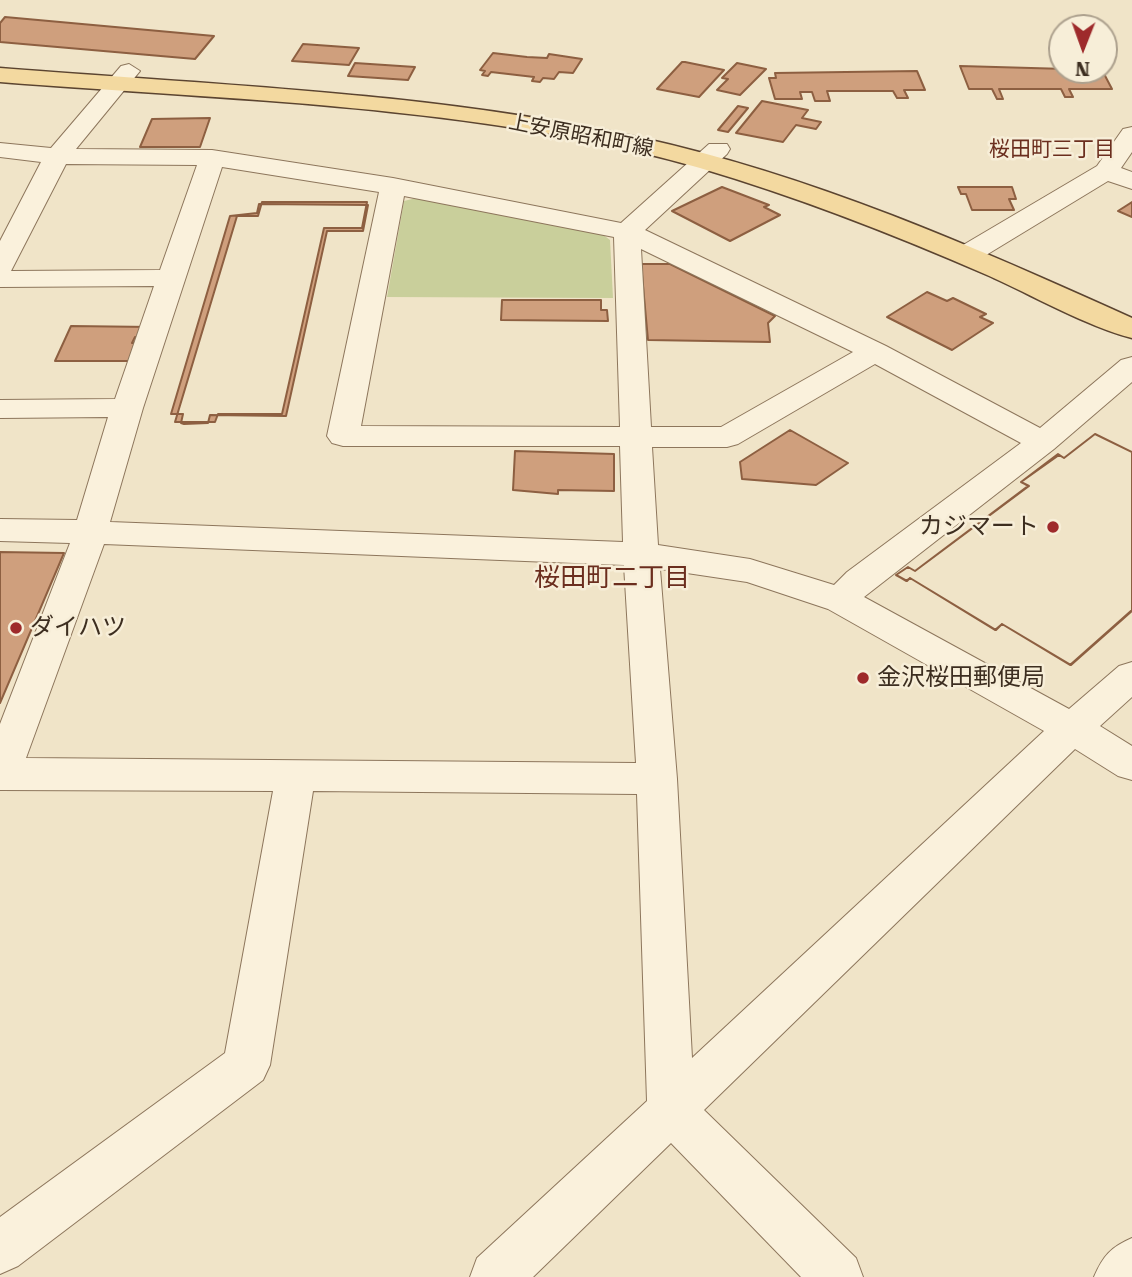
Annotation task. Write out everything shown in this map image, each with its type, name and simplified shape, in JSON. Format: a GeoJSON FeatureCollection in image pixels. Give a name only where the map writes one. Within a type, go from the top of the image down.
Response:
{"type":"FeatureCollection","features":[{"type":"Feature","properties":{"kind":"main road","name":"上安原昭和町線"},"geometry":{"type":"LineString","coordinates":[[0,61],[122,78],[466,116],[711,156],[856,188],[1004,244]]}},
{"type":"Feature","properties":{"kind":"main road","name":"上安原昭和町線"},"geometry":{"type":"LineString","coordinates":[[0,75],[122,78]]}},
{"type":"Feature","properties":{"kind":"main road","name":"上安原昭和町線"},"geometry":{"type":"LineString","coordinates":[[711,156],[968,254],[1132,329]]}},
{"type":"Feature","properties":{"kind":"street"},"geometry":{"type":"LineString","coordinates":[[0,267],[57,156],[122,78]]}},
{"type":"Feature","properties":{"kind":"street"},"geometry":{"type":"LineString","coordinates":[[968,254],[1004,244],[1106,171],[1132,134]]}},
{"type":"Feature","properties":{"kind":"street"},"geometry":{"type":"LineString","coordinates":[[0,150],[57,156],[212,158],[393,186],[627,232],[875,352],[1044,442]]}},
{"type":"Feature","properties":{"kind":"street"},"geometry":{"type":"LineString","coordinates":[[627,232],[711,156]]}},
{"type":"Feature","properties":{"kind":"street"},"geometry":{"type":"LineString","coordinates":[[212,158],[127,408],[84,556],[0,774],[657,779]]}},
{"type":"Feature","properties":{"kind":"street"},"geometry":{"type":"LineString","coordinates":[[1106,171],[1132,181]]}},
{"type":"Feature","properties":{"kind":"street"},"geometry":{"type":"LineString","coordinates":[[393,186],[343,436],[727,437],[875,352]]}},
{"type":"Feature","properties":{"kind":"street"},"geometry":{"type":"LineString","coordinates":[[627,232],[640,554],[657,779],[671,1110],[837,1277]]}},
{"type":"Feature","properties":{"kind":"street"},"geometry":{"type":"LineString","coordinates":[[0,279],[170,278]]}},
{"type":"Feature","properties":{"kind":"street"},"geometry":{"type":"LineString","coordinates":[[841,600],[859,580],[1044,442],[1132,366]]}},
{"type":"Feature","properties":{"kind":"street"},"geometry":{"type":"LineString","coordinates":[[0,409],[127,408]]}},
{"type":"Feature","properties":{"kind":"street"},"geometry":{"type":"LineString","coordinates":[[0,530],[640,554],[750,572],[841,600],[1072,727],[1132,765]]}},
{"type":"Feature","properties":{"kind":"street"},"geometry":{"type":"LineString","coordinates":[[496,1277],[1072,727],[1132,676]]}},
{"type":"Feature","properties":{"kind":"street"},"geometry":{"type":"LineString","coordinates":[[0,1248],[246,1065],[296,775]]}},
{"type":"Feature","properties":{"kind":"street"},"geometry":{"type":"LineString","coordinates":[[1120,1277],[1132,1264]]}},
{"type":"Feature","properties":{"kind":"green space"},"geometry":{"type":"Polygon","coordinates":[[[416,198],[602,234],[610,240],[613,298],[387,297],[404,201],[416,198]]]}},
{"type":"Feature","properties":{"kind":"building"},"geometry":{"type":"Polygon","coordinates":[[[5,17],[214,36],[195,59],[0,42],[0,23],[5,17]]]}},
{"type":"Feature","properties":{"kind":"building"},"geometry":{"type":"Polygon","coordinates":[[[303,44],[359,48],[349,65],[292,61],[303,44]]]}},
{"type":"Feature","properties":{"kind":"building"},"geometry":{"type":"Polygon","coordinates":[[[493,53],[547,58],[549,54],[582,59],[573,73],[559,72],[554,79],[543,78],[540,82],[532,81],[534,77],[491,72],[488,76],[482,75],[485,71],[480,70],[493,53]]]}},
{"type":"Feature","properties":{"kind":"building"},"geometry":{"type":"Polygon","coordinates":[[[682,62],[724,70],[699,97],[657,89],[682,62]]]}},
{"type":"Feature","properties":{"kind":"building"},"geometry":{"type":"Polygon","coordinates":[[[355,63],[415,67],[408,80],[348,76],[355,63]]]}},
{"type":"Feature","properties":{"kind":"building"},"geometry":{"type":"Polygon","coordinates":[[[737,63],[766,69],[740,95],[717,90],[728,79],[722,78],[737,63]]]}},
{"type":"Feature","properties":{"kind":"building"},"geometry":{"type":"Polygon","coordinates":[[[960,66],[1048,68],[1048,84],[1109,84],[1112,89],[1069,89],[1073,97],[1065,97],[1061,89],[999,89],[1003,99],[997,99],[992,89],[969,89],[960,66]]]}},
{"type":"Feature","properties":{"kind":"building"},"geometry":{"type":"Polygon","coordinates":[[[917,71],[925,90],[904,90],[908,98],[897,98],[893,91],[827,91],[830,101],[815,101],[812,92],[800,92],[802,99],[775,99],[769,78],[776,78],[775,73],[917,71]]]}},
{"type":"Feature","properties":{"kind":"building"},"geometry":{"type":"Polygon","coordinates":[[[762,101],[808,110],[802,118],[821,122],[816,129],[796,125],[783,142],[736,133],[762,101]]]}},
{"type":"Feature","properties":{"kind":"building"},"geometry":{"type":"Polygon","coordinates":[[[738,106],[748,108],[728,132],[718,130],[738,106]]]}},
{"type":"Feature","properties":{"kind":"building"},"geometry":{"type":"Polygon","coordinates":[[[210,118],[200,147],[140,147],[152,119],[210,118]]]}},
{"type":"Feature","properties":{"kind":"building"},"geometry":{"type":"Polygon","coordinates":[[[722,187],[769,205],[764,207],[780,215],[730,241],[672,211],[722,187]]]}},
{"type":"Feature","properties":{"kind":"building"},"geometry":{"type":"Polygon","coordinates":[[[958,187],[1012,187],[1016,199],[1009,199],[1014,210],[972,210],[966,194],[961,194],[958,187]]]}},
{"type":"Feature","properties":{"kind":"building"},"geometry":{"type":"Polygon","coordinates":[[[262,202],[367,202],[362,228],[324,228],[282,414],[218,414],[215,422],[175,422],[237,216],[258,216],[262,202]]]}},
{"type":"Feature","properties":{"kind":"building"},"geometry":{"type":"Polygon","coordinates":[[[1132,202],[1132,217],[1118,211],[1132,202]]]}},
{"type":"Feature","properties":{"kind":"building"},"geometry":{"type":"Polygon","coordinates":[[[259,204],[368,205],[363,231],[327,231],[286,416],[210,415],[208,423],[181,423],[183,414],[171,414],[230,216],[257,213],[259,204]]]}},
{"type":"Feature","properties":{"kind":"building"},"geometry":{"type":"Polygon","coordinates":[[[641,264],[670,264],[775,316],[768,323],[770,342],[648,340],[641,264]]]}},
{"type":"Feature","properties":{"kind":"building"},"geometry":{"type":"Polygon","coordinates":[[[927,292],[947,301],[953,298],[986,314],[980,317],[993,323],[952,350],[887,317],[927,292]]]}},
{"type":"Feature","properties":{"kind":"building"},"geometry":{"type":"Polygon","coordinates":[[[502,300],[601,300],[601,310],[607,310],[608,321],[501,320],[502,300]]]}},
{"type":"Feature","properties":{"kind":"building"},"geometry":{"type":"Polygon","coordinates":[[[71,326],[151,327],[148,337],[135,337],[132,343],[146,343],[139,361],[55,361],[71,326]]]}},
{"type":"Feature","properties":{"kind":"building"},"geometry":{"type":"Polygon","coordinates":[[[790,430],[848,463],[816,485],[742,479],[740,462],[790,430]]]}},
{"type":"Feature","properties":{"kind":"building","name":"カジマート"},"geometry":{"type":"Polygon","coordinates":[[[1095,434],[1132,452],[1132,611],[1071,665],[1002,624],[996,630],[910,578],[907,581],[896,575],[908,567],[915,571],[1029,486],[1021,482],[1059,455],[1064,458],[1095,434]]]}},
{"type":"Feature","properties":{"kind":"building","name":"カジマート"},"geometry":{"type":"Polygon","coordinates":[[[1095,434],[1132,452],[1132,610],[1070,665],[1002,624],[995,630],[910,578],[906,581],[896,575],[908,567],[915,571],[1028,486],[1021,482],[1058,454],[1064,458],[1095,434]]]}},
{"type":"Feature","properties":{"kind":"building"},"geometry":{"type":"Polygon","coordinates":[[[515,451],[614,454],[614,491],[558,490],[558,494],[513,490],[515,451]]]}},
{"type":"Feature","properties":{"kind":"building","name":"ダイハツ"},"geometry":{"type":"Polygon","coordinates":[[[0,552],[64,553],[0,703],[0,552]]]}},
{"type":"Feature","properties":{"kind":"place","name":"カジマート"},"geometry":{"type":"Point","coordinates":[1053,527]}},
{"type":"Feature","properties":{"kind":"place","name":"ダイハツ"},"geometry":{"type":"Point","coordinates":[16,628]}},
{"type":"Feature","properties":{"kind":"place","name":"金沢桜田郵便局"},"geometry":{"type":"Point","coordinates":[863,678]}},
{"type":"Feature","properties":{"kind":"district","name":"桜田町三丁目"},"geometry":{"type":"Point","coordinates":[1052,150]}},
{"type":"Feature","properties":{"kind":"district","name":"桜田町二丁目"},"geometry":{"type":"Point","coordinates":[612,578]}}]}
